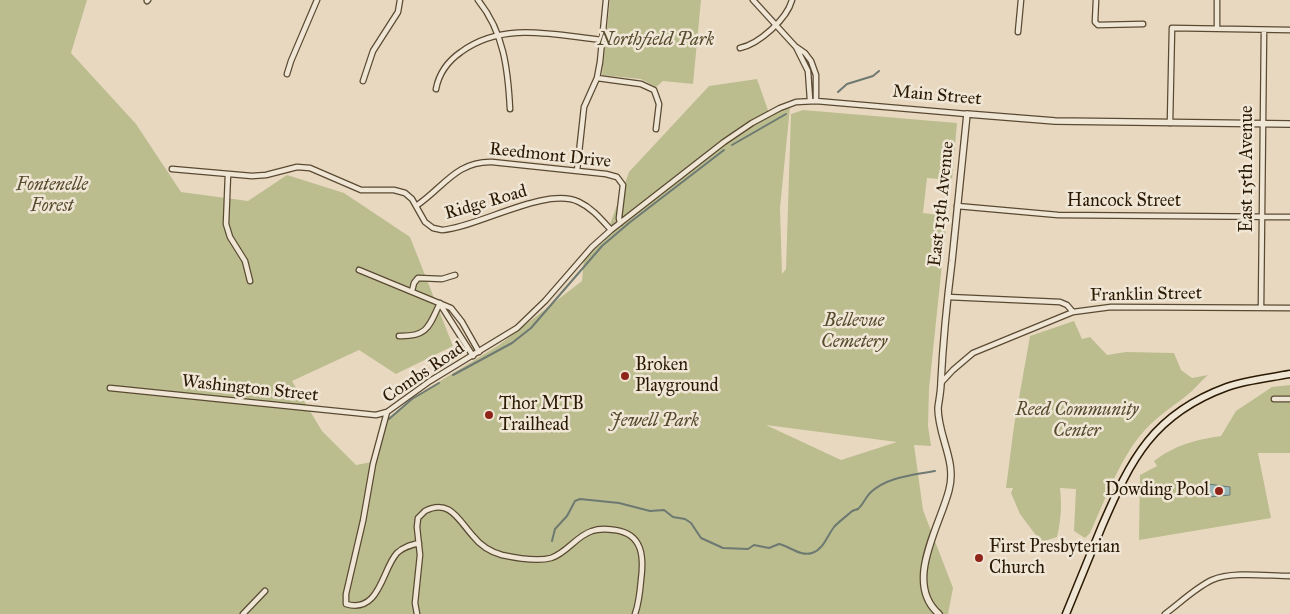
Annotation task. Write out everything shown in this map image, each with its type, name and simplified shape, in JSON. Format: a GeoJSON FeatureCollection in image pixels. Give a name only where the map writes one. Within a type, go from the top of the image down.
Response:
{"type":"FeatureCollection","features":[{"type":"Feature","properties":{"kind":"main road"},"geometry":{"type":"LineString","coordinates":[[1066,614],[1124,477],[1138,454],[1157,431],[1186,407],[1217,391],[1240,383],[1290,374]]}},
{"type":"Feature","properties":{"kind":"street"},"geometry":{"type":"LineString","coordinates":[[287,74],[317,0]]}},
{"type":"Feature","properties":{"kind":"street"},"geometry":{"type":"LineString","coordinates":[[363,81],[373,52],[398,12],[400,0],[394,0]]}},
{"type":"Feature","properties":{"kind":"street"},"geometry":{"type":"LineString","coordinates":[[478,0],[487,12],[498,34],[507,65],[510,109]]}},
{"type":"Feature","properties":{"kind":"street"},"geometry":{"type":"LineString","coordinates":[[577,171],[584,107],[597,78],[600,62],[606,0]]}},
{"type":"Feature","properties":{"kind":"street"},"geometry":{"type":"LineString","coordinates":[[753,0],[795,46],[805,53],[816,75],[816,101]]}},
{"type":"Feature","properties":{"kind":"street"},"geometry":{"type":"LineString","coordinates":[[740,48],[756,42],[775,25],[787,12],[792,0]]}},
{"type":"Feature","properties":{"kind":"street"},"geometry":{"type":"LineString","coordinates":[[1018,32],[1021,0]]}},
{"type":"Feature","properties":{"kind":"street"},"geometry":{"type":"LineString","coordinates":[[1096,0],[1095,22],[1098,25],[1142,24]]}},
{"type":"Feature","properties":{"kind":"street"},"geometry":{"type":"LineString","coordinates":[[1217,0],[1217,28]]}},
{"type":"Feature","properties":{"kind":"street"},"geometry":{"type":"LineString","coordinates":[[1170,122],[1172,28],[1290,30]]}},
{"type":"Feature","properties":{"kind":"street","name":"East 15th Avenue"},"geometry":{"type":"LineString","coordinates":[[1261,308],[1264,30]]}},
{"type":"Feature","properties":{"kind":"street"},"geometry":{"type":"LineString","coordinates":[[436,89],[442,72],[457,55],[472,44],[498,34],[530,32],[602,40]]}},
{"type":"Feature","properties":{"kind":"street"},"geometry":{"type":"LineString","coordinates":[[795,46],[808,71],[810,100]]}},
{"type":"Feature","properties":{"kind":"street"},"geometry":{"type":"LineString","coordinates":[[597,78],[641,84],[654,90],[659,104],[656,129]]}},
{"type":"Feature","properties":{"kind":"street","name":"Main Street"},"geometry":{"type":"LineString","coordinates":[[620,223],[752,123],[789,105],[810,100],[1055,121],[1290,124]]}},
{"type":"Feature","properties":{"kind":"street","name":"East 13th Avenue"},"geometry":{"type":"LineString","coordinates":[[939,614],[926,597],[923,579],[925,562],[951,480],[951,465],[940,426],[938,407],[967,114]]}},
{"type":"Feature","properties":{"kind":"street","name":"Reedmont Drive"},"geometry":{"type":"LineString","coordinates":[[416,206],[459,170],[476,162],[492,162],[610,175],[620,179],[623,188],[620,223]]}},
{"type":"Feature","properties":{"kind":"street","name":"Ridge Road"},"geometry":{"type":"LineString","coordinates":[[172,169],[258,176],[290,168],[310,168],[361,190],[394,190],[405,193],[428,225],[442,230],[563,197],[585,205],[598,215],[611,230]]}},
{"type":"Feature","properties":{"kind":"street"},"geometry":{"type":"LineString","coordinates":[[228,174],[226,224],[230,237],[245,261],[250,281]]}},
{"type":"Feature","properties":{"kind":"street","name":"Hancock Street"},"geometry":{"type":"LineString","coordinates":[[958,206],[1058,215],[1290,217]]}},
{"type":"Feature","properties":{"kind":"street","name":"Combs Road"},"geometry":{"type":"LineString","coordinates":[[419,543],[406,547],[397,553],[373,598],[368,602],[358,605],[346,604],[346,594],[363,521],[373,464],[387,412],[424,385],[509,334],[526,320],[592,247],[620,223]]}},
{"type":"Feature","properties":{"kind":"street"},"geometry":{"type":"LineString","coordinates":[[359,270],[451,308],[456,313],[479,352]]}},
{"type":"Feature","properties":{"kind":"street"},"geometry":{"type":"LineString","coordinates":[[412,291],[414,283],[418,278],[442,279],[455,275]]}},
{"type":"Feature","properties":{"kind":"street","name":"Franklin Street"},"geometry":{"type":"LineString","coordinates":[[948,297],[1060,302],[1068,304],[1073,312],[1111,307],[1290,308]]}},
{"type":"Feature","properties":{"kind":"street"},"geometry":{"type":"LineString","coordinates":[[399,336],[416,336],[420,334],[440,303]]}},
{"type":"Feature","properties":{"kind":"street"},"geometry":{"type":"LineString","coordinates":[[440,303],[473,356]]}},
{"type":"Feature","properties":{"kind":"street"},"geometry":{"type":"LineString","coordinates":[[941,383],[972,353],[1073,312]]}},
{"type":"Feature","properties":{"kind":"street","name":"Washington Street"},"geometry":{"type":"LineString","coordinates":[[110,388],[376,415],[387,412]]}},
{"type":"Feature","properties":{"kind":"street"},"geometry":{"type":"LineString","coordinates":[[1274,399],[1290,399]]}},
{"type":"Feature","properties":{"kind":"street"},"geometry":{"type":"LineString","coordinates":[[417,614],[415,603],[420,560],[416,527],[418,518],[424,512],[434,508],[449,510],[457,516],[472,536],[481,544],[511,557],[546,559],[560,554],[581,537],[592,531],[604,529],[626,533],[635,540],[642,556],[640,598],[635,614]]}},
{"type":"Feature","properties":{"kind":"street"},"geometry":{"type":"LineString","coordinates":[[1165,614],[1205,584],[1219,578],[1236,576],[1290,576]]}},
{"type":"Feature","properties":{"kind":"street"},"geometry":{"type":"LineString","coordinates":[[243,614],[265,591]]}},
{"type":"Feature","properties":{"kind":"green space"},"geometry":{"type":"Polygon","coordinates":[[[0,0],[87,0],[71,53],[136,124],[181,192],[248,201],[287,175],[344,193],[410,237],[453,346],[396,374],[359,350],[292,381],[322,431],[356,465],[377,461],[389,417],[419,394],[499,345],[582,281],[584,257],[604,241],[629,172],[709,86],[757,79],[770,116],[790,107],[780,208],[782,274],[786,269],[791,114],[803,110],[957,123],[952,180],[927,178],[923,213],[947,216],[929,389],[928,426],[931,446],[914,445],[923,510],[953,588],[948,614],[0,614],[0,0]],[[766,425],[841,460],[897,442],[766,425]]]}},
{"type":"Feature","properties":{"kind":"green space","name":"Northfield Park"},"geometry":{"type":"Polygon","coordinates":[[[610,0],[701,0],[693,84],[663,81],[656,87],[641,79],[602,75],[610,0]]]}},
{"type":"Feature","properties":{"kind":"green space","name":"Reed Community Center"},"geometry":{"type":"Polygon","coordinates":[[[1074,321],[1082,339],[1090,337],[1107,355],[1126,352],[1174,353],[1181,370],[1192,378],[1208,375],[1192,391],[1155,420],[1135,442],[1114,480],[1090,533],[1085,538],[1074,531],[1076,489],[1060,488],[1061,513],[1057,537],[1041,542],[1020,514],[1011,493],[1013,488],[1006,488],[1014,426],[1030,336],[1074,321]]]}},
{"type":"Feature","properties":{"kind":"green space"},"geometry":{"type":"Polygon","coordinates":[[[1290,385],[1290,453],[1258,453],[1271,518],[1139,540],[1140,475],[1157,466],[1154,461],[1162,455],[1178,447],[1194,441],[1221,436],[1236,411],[1272,387],[1290,385]]]}},
{"type":"Feature","properties":{"kind":"water","name":"Dowding Pool"},"geometry":{"type":"Polygon","coordinates":[[[1208,484],[1230,487],[1230,495],[1208,497],[1208,484]]]}},
{"type":"Feature","properties":{"kind":"waterway"},"geometry":{"type":"LineString","coordinates":[[838,92],[847,84],[873,76],[879,71]]}},
{"type":"Feature","properties":{"kind":"waterway"},"geometry":{"type":"LineString","coordinates":[[732,145],[786,114]]}},
{"type":"Feature","properties":{"kind":"waterway"},"geometry":{"type":"LineString","coordinates":[[453,375],[512,343],[531,328],[602,246],[724,150]]}},
{"type":"Feature","properties":{"kind":"waterway"},"geometry":{"type":"LineString","coordinates":[[389,419],[412,399],[439,383]]}},
{"type":"Feature","properties":{"kind":"waterway"},"geometry":{"type":"LineString","coordinates":[[552,541],[555,529],[567,516],[575,501],[580,499],[619,503],[650,511],[664,510],[673,517],[685,519],[691,523],[701,538],[723,548],[748,549],[754,545],[769,548],[779,544],[808,554],[820,549],[835,526],[852,511],[858,509],[868,495],[876,488],[892,480],[935,471]]}},
{"type":"Feature","properties":{"kind":"place","name":"Broken Playground"},"geometry":{"type":"Point","coordinates":[625,376]}},
{"type":"Feature","properties":{"kind":"place","name":"Thor MTB Trailhead"},"geometry":{"type":"Point","coordinates":[489,415]}},
{"type":"Feature","properties":{"kind":"place","name":"Dowding Pool"},"geometry":{"type":"Point","coordinates":[1219,491]}},
{"type":"Feature","properties":{"kind":"place","name":"First Presbyterian Church"},"geometry":{"type":"Point","coordinates":[979,558]}},
{"type":"Feature","properties":{"kind":"park label","name":"Fontenelle Forest"},"geometry":{"type":"Point","coordinates":[52,196]}},
{"type":"Feature","properties":{"kind":"park label","name":"Bellevue Cemetery"},"geometry":{"type":"Point","coordinates":[854,332]}},
{"type":"Feature","properties":{"kind":"park label","name":"Jewell Park"},"geometry":{"type":"Point","coordinates":[654,422]}}]}
